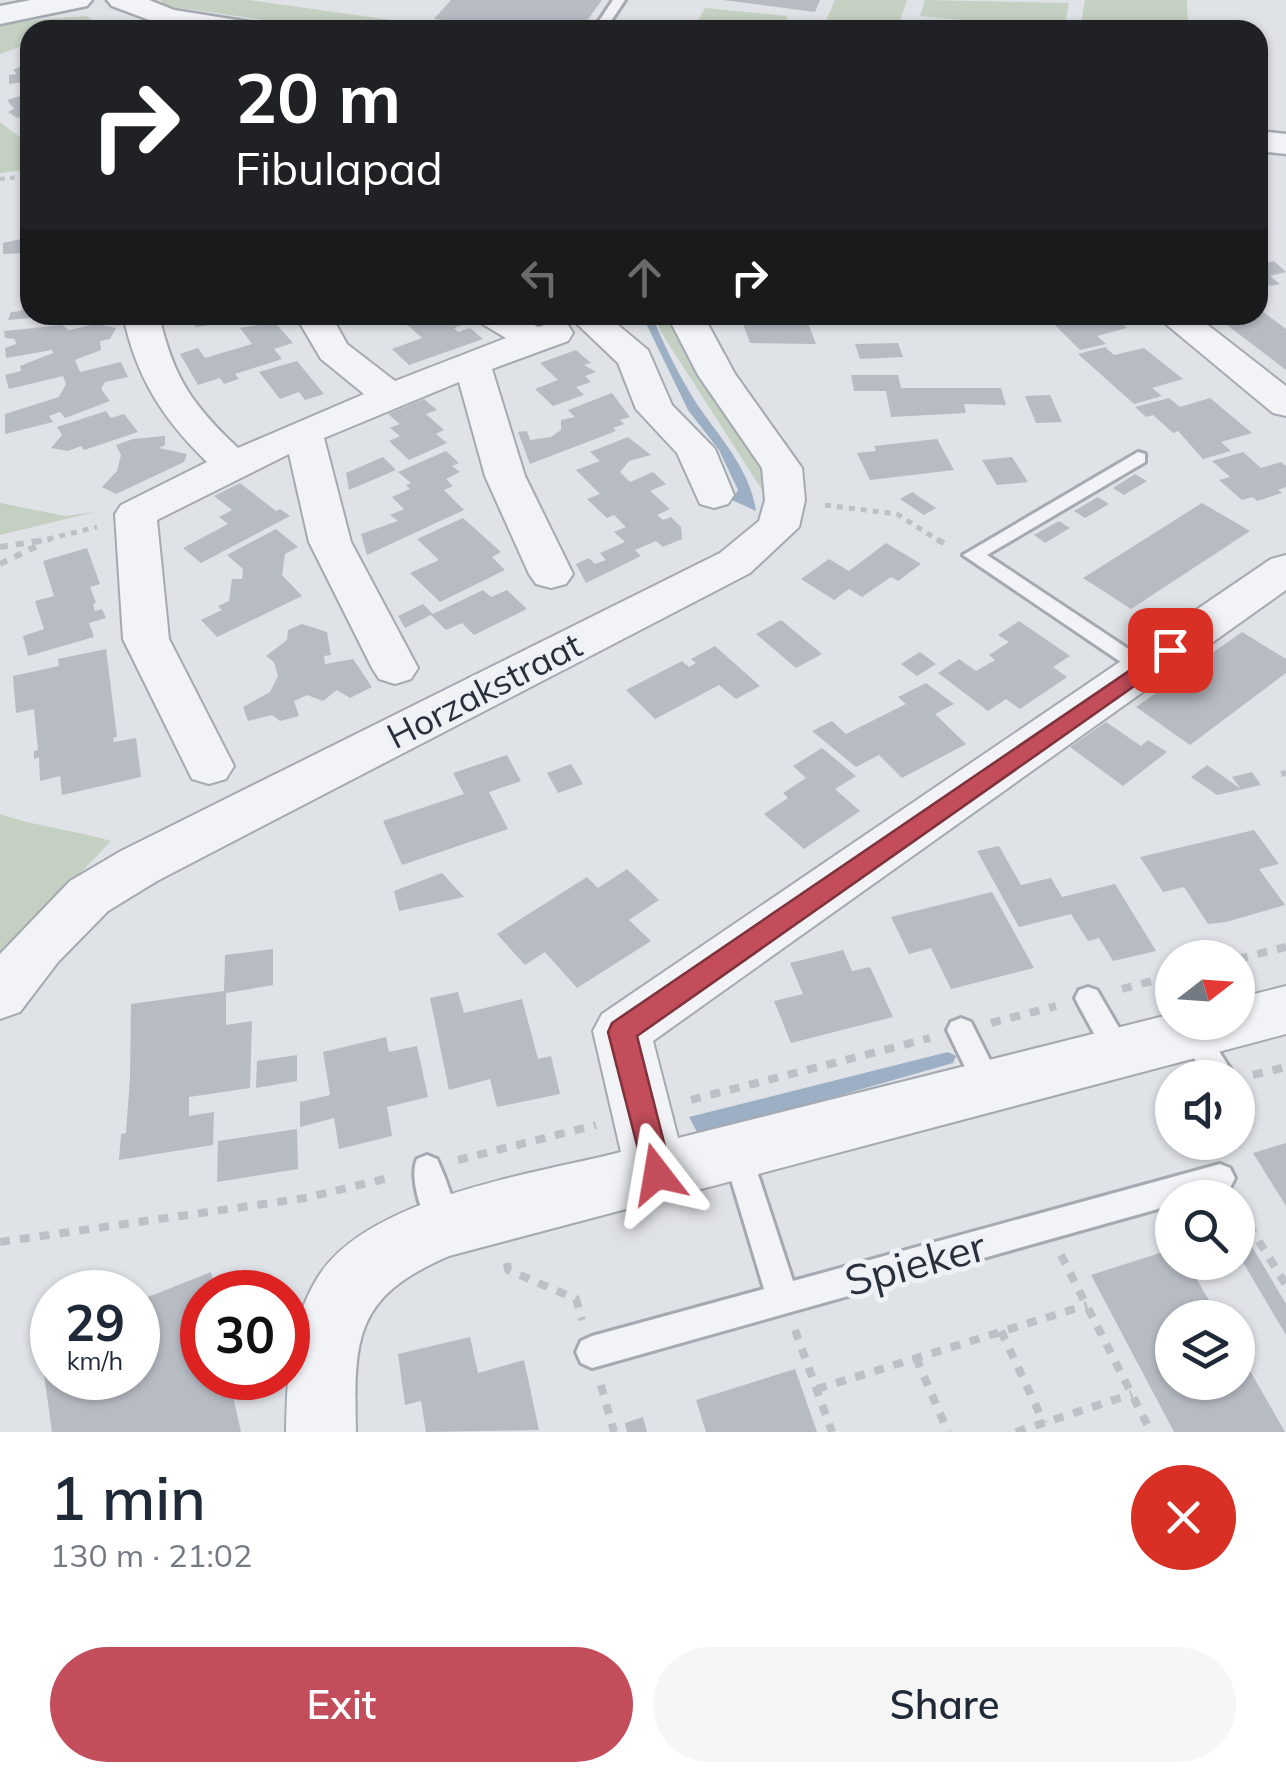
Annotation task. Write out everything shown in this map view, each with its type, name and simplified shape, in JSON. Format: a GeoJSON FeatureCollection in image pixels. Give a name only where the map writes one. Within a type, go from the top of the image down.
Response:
{"type":"FeatureCollection","features":[{"type":"Feature","properties":{"kind":"street"},"geometry":{"type":"LineString","coordinates":[[0,14],[77,0]]}},
{"type":"Feature","properties":{"kind":"street"},"geometry":{"type":"LineString","coordinates":[[122,0],[181,20]]}},
{"type":"Feature","properties":{"kind":"street"},"geometry":{"type":"LineString","coordinates":[[143,325],[156,378],[185,419],[231,463]]}},
{"type":"Feature","properties":{"kind":"street"},"geometry":{"type":"LineString","coordinates":[[316,325],[318,334],[340,358],[391,396]]}},
{"type":"Feature","properties":{"kind":"street"},"geometry":{"type":"LineString","coordinates":[[509,325],[536,340]]}},
{"type":"Feature","properties":{"kind":"street"},"geometry":{"type":"LineString","coordinates":[[209,766],[146,639],[136,514],[303,430],[577,325]]}},
{"type":"Feature","properties":{"kind":"street"},"geometry":{"type":"LineString","coordinates":[[603,325],[635,358],[655,409],[695,449],[714,494]]}},
{"type":"Feature","properties":{"kind":"street"},"geometry":{"type":"LineString","coordinates":[[691,325],[717,375],[782,468],[784,500]]}},
{"type":"Feature","properties":{"kind":"street"},"geometry":{"type":"LineString","coordinates":[[1186,325],[1284,400]]}},
{"type":"Feature","properties":{"kind":"street"},"geometry":{"type":"LineString","coordinates":[[472,364],[505,476],[551,574]]}},
{"type":"Feature","properties":{"kind":"street"},"geometry":{"type":"LineString","coordinates":[[303,430],[330,542],[394,668]]}},
{"type":"Feature","properties":{"kind":"street","name":"Horzakstraat"},"geometry":{"type":"LineString","coordinates":[[0,995],[39,946],[89,896],[138,866],[734,563],[778,527],[784,500]]}},
{"type":"Feature","properties":{"kind":"street"},"geometry":{"type":"LineString","coordinates":[[657,1174],[622,1032],[1143,669],[1282,578]]}},
{"type":"Feature","properties":{"kind":"street"},"geometry":{"type":"LineString","coordinates":[[321,1432],[320,1368],[330,1320],[355,1278],[397,1244],[470,1220],[1174,1040]]}},
{"type":"Feature","properties":{"kind":"lane"},"geometry":{"type":"LineString","coordinates":[[1138,458],[973,555],[1143,669]]}},
{"type":"Feature","properties":{"kind":"lane"},"geometry":{"type":"LineString","coordinates":[[1088,998],[1119,1053]]}},
{"type":"Feature","properties":{"kind":"lane"},"geometry":{"type":"LineString","coordinates":[[960,1030],[989,1087]]}},
{"type":"Feature","properties":{"kind":"lane"},"geometry":{"type":"LineString","coordinates":[[737,1153],[783,1299]]}},
{"type":"Feature","properties":{"kind":"lane"},"geometry":{"type":"LineString","coordinates":[[426,1168],[470,1220]]}},
{"type":"Feature","properties":{"kind":"lane","name":"Spieker"},"geometry":{"type":"LineString","coordinates":[[592,1352],[1220,1178]]}},
{"type":"Feature","properties":{"kind":"path"},"geometry":{"type":"LineString","coordinates":[[784,500],[897,514],[954,550],[973,555]]}},
{"type":"Feature","properties":{"kind":"path"},"geometry":{"type":"LineString","coordinates":[[0,547],[49,540],[136,514]]}},
{"type":"Feature","properties":{"kind":"path"},"geometry":{"type":"LineString","coordinates":[[0,564],[49,540]]}},
{"type":"Feature","properties":{"kind":"path"},"geometry":{"type":"LineString","coordinates":[[1255,955],[1286,947]]}},
{"type":"Feature","properties":{"kind":"path"},"geometry":{"type":"LineString","coordinates":[[1255,1075],[1286,1067]]}},
{"type":"Feature","properties":{"kind":"path"},"geometry":{"type":"LineString","coordinates":[[470,1220],[508,1270],[576,1299],[614,1432]]}},
{"type":"Feature","properties":{"kind":"path"},"geometry":{"type":"LineString","coordinates":[[1046,1226],[1151,1432]]}},
{"type":"Feature","properties":{"kind":"path"},"geometry":{"type":"LineString","coordinates":[[1255,1235],[1286,1286]]}},
{"type":"Feature","properties":{"kind":"path"},"geometry":{"type":"LineString","coordinates":[[783,1299],[832,1432]]}},
{"type":"Feature","properties":{"kind":"path"},"geometry":{"type":"LineString","coordinates":[[817,1389],[1086,1305]]}},
{"type":"Feature","properties":{"kind":"path"},"geometry":{"type":"LineString","coordinates":[[1001,1331],[1044,1423]]}},
{"type":"Feature","properties":{"kind":"path"},"geometry":{"type":"LineString","coordinates":[[916,1358],[948,1432]]}},
{"type":"Feature","properties":{"kind":"path"},"geometry":{"type":"LineString","coordinates":[[1016,1432],[1132,1394]]}},
{"type":"Feature","properties":{"kind":"green space"},"geometry":{"type":"Polygon","coordinates":[[[160,0],[249,0],[391,20],[265,20],[166,6],[160,0]]]}},
{"type":"Feature","properties":{"kind":"green space"},"geometry":{"type":"Polygon","coordinates":[[[835,0],[907,0],[900,20],[826,20],[835,0]]]}},
{"type":"Feature","properties":{"kind":"green space"},"geometry":{"type":"Polygon","coordinates":[[[925,0],[1069,3],[1066,20],[920,16],[925,0]]]}},
{"type":"Feature","properties":{"kind":"green space"},"geometry":{"type":"Polygon","coordinates":[[[1085,0],[1187,0],[1188,20],[1082,20],[1085,0]]]}},
{"type":"Feature","properties":{"kind":"green space"},"geometry":{"type":"Polygon","coordinates":[[[705,8],[788,16],[786,20],[698,20],[705,8]]]}},
{"type":"Feature","properties":{"kind":"green space"},"geometry":{"type":"Polygon","coordinates":[[[86,16],[93,20],[37,20],[86,16]]]}},
{"type":"Feature","properties":{"kind":"green space"},"geometry":{"type":"Polygon","coordinates":[[[20,21],[20,47],[0,54],[0,23],[20,21]]]}},
{"type":"Feature","properties":{"kind":"green space"},"geometry":{"type":"Polygon","coordinates":[[[0,122],[20,137],[20,170],[0,173],[0,122]]]}},
{"type":"Feature","properties":{"kind":"green space"},"geometry":{"type":"Polygon","coordinates":[[[659,325],[697,325],[770,481],[764,493],[659,325]]]}},
{"type":"Feature","properties":{"kind":"green space"},"geometry":{"type":"Polygon","coordinates":[[[0,503],[65,516],[95,512],[0,535],[0,503]]]}},
{"type":"Feature","properties":{"kind":"green space"},"geometry":{"type":"Polygon","coordinates":[[[0,814],[111,841],[0,956],[0,814]]]}},
{"type":"Feature","properties":{"kind":"water"},"geometry":{"type":"Polygon","coordinates":[[[647,325],[656,325],[689,391],[732,453],[753,495],[756,511],[732,500],[738,490],[719,450],[688,410],[647,325]]]}},
{"type":"Feature","properties":{"kind":"water"},"geometry":{"type":"Polygon","coordinates":[[[948,1052],[956,1056],[953,1063],[722,1129],[697,1132],[689,1117],[948,1052]]]}},
{"type":"Feature","properties":{"kind":"building"},"geometry":{"type":"Polygon","coordinates":[[[451,0],[602,0],[587,20],[434,19],[451,0]]]}},
{"type":"Feature","properties":{"kind":"building"},"geometry":{"type":"Polygon","coordinates":[[[723,0],[820,0],[815,12],[723,0]]]}},
{"type":"Feature","properties":{"kind":"building"},"geometry":{"type":"Polygon","coordinates":[[[20,66],[20,82],[9,84],[9,75],[17,74],[13,70],[20,66]]]}},
{"type":"Feature","properties":{"kind":"building"},"geometry":{"type":"Polygon","coordinates":[[[20,96],[20,117],[8,112],[14,109],[7,100],[20,96]]]}},
{"type":"Feature","properties":{"kind":"building"},"geometry":{"type":"Polygon","coordinates":[[[20,239],[20,253],[3,254],[3,243],[20,239]]]}},
{"type":"Feature","properties":{"kind":"building"},"geometry":{"type":"Polygon","coordinates":[[[1274,261],[1286,272],[1270,276],[1280,284],[1268,285],[1268,262],[1274,261]]]}},
{"type":"Feature","properties":{"kind":"building"},"geometry":{"type":"Polygon","coordinates":[[[20,311],[20,319],[8,320],[11,312],[20,311]]]}},
{"type":"Feature","properties":{"kind":"building"},"geometry":{"type":"Polygon","coordinates":[[[1268,316],[1286,329],[1286,370],[1227,325],[1268,325],[1268,316]]]}},
{"type":"Feature","properties":{"kind":"building"},"geometry":{"type":"Polygon","coordinates":[[[62,325],[69,330],[92,325],[116,328],[110,339],[100,341],[101,350],[75,360],[80,372],[121,362],[128,377],[105,382],[101,389],[110,401],[65,418],[60,412],[49,416],[53,422],[5,434],[5,414],[59,397],[66,384],[63,376],[9,389],[5,375],[21,371],[20,366],[53,353],[52,350],[6,358],[5,348],[16,344],[15,339],[5,338],[4,331],[62,325]]]}},
{"type":"Feature","properties":{"kind":"building"},"geometry":{"type":"Polygon","coordinates":[[[277,325],[293,343],[274,349],[282,359],[235,374],[239,379],[224,384],[220,378],[198,385],[180,354],[198,348],[205,358],[252,344],[240,328],[277,325]]]}},
{"type":"Feature","properties":{"kind":"building"},"geometry":{"type":"Polygon","coordinates":[[[407,325],[462,325],[454,328],[458,332],[470,328],[483,339],[409,365],[392,349],[422,338],[407,325]]]}},
{"type":"Feature","properties":{"kind":"building"},"geometry":{"type":"Polygon","coordinates":[[[744,325],[809,325],[816,344],[750,343],[744,325]]]}},
{"type":"Feature","properties":{"kind":"building"},"geometry":{"type":"Polygon","coordinates":[[[1055,325],[1127,328],[1097,336],[1106,344],[1080,350],[1055,325]]]}},
{"type":"Feature","properties":{"kind":"building"},"geometry":{"type":"Polygon","coordinates":[[[898,343],[903,357],[860,359],[855,344],[898,343]]]}},
{"type":"Feature","properties":{"kind":"building"},"geometry":{"type":"Polygon","coordinates":[[[1105,347],[1114,355],[1144,348],[1183,379],[1152,388],[1162,396],[1134,404],[1078,354],[1105,347]]]}},
{"type":"Feature","properties":{"kind":"building"},"geometry":{"type":"Polygon","coordinates":[[[576,350],[591,363],[584,365],[596,372],[585,376],[591,382],[576,387],[584,395],[553,406],[535,389],[558,380],[540,363],[576,350]]]}},
{"type":"Feature","properties":{"kind":"building"},"geometry":{"type":"Polygon","coordinates":[[[297,361],[324,394],[305,400],[299,392],[280,399],[259,372],[297,361]]]}},
{"type":"Feature","properties":{"kind":"building"},"geometry":{"type":"Polygon","coordinates":[[[851,375],[898,375],[901,388],[1001,388],[1006,405],[964,404],[966,413],[891,417],[886,391],[854,391],[851,375]]]}},
{"type":"Feature","properties":{"kind":"building"},"geometry":{"type":"Polygon","coordinates":[[[612,393],[630,417],[620,420],[624,424],[613,428],[616,431],[530,464],[518,432],[527,431],[530,440],[551,437],[561,430],[561,420],[575,417],[568,410],[612,393]]]}},
{"type":"Feature","properties":{"kind":"building"},"geometry":{"type":"Polygon","coordinates":[[[1050,395],[1062,422],[1036,423],[1025,396],[1050,395]]]}},
{"type":"Feature","properties":{"kind":"building"},"geometry":{"type":"Polygon","coordinates":[[[1169,398],[1180,407],[1210,398],[1252,433],[1221,442],[1231,451],[1203,459],[1178,431],[1173,433],[1153,415],[1146,417],[1135,407],[1169,398]]]}},
{"type":"Feature","properties":{"kind":"building"},"geometry":{"type":"Polygon","coordinates":[[[424,399],[437,410],[426,414],[444,430],[436,434],[447,443],[409,460],[389,441],[400,436],[390,428],[400,424],[388,414],[424,399]]]}},
{"type":"Feature","properties":{"kind":"building"},"geometry":{"type":"Polygon","coordinates":[[[106,411],[111,418],[124,414],[138,432],[84,450],[81,446],[68,451],[51,448],[62,435],[57,427],[106,411]]]}},
{"type":"Feature","properties":{"kind":"building"},"geometry":{"type":"Polygon","coordinates":[[[165,436],[165,445],[159,448],[187,454],[184,462],[116,494],[102,487],[117,471],[121,455],[116,445],[165,436]]]}},
{"type":"Feature","properties":{"kind":"building"},"geometry":{"type":"Polygon","coordinates":[[[628,437],[651,455],[629,461],[620,472],[630,482],[653,472],[666,484],[650,491],[670,509],[657,515],[663,520],[671,517],[681,527],[682,539],[663,547],[656,541],[635,550],[641,556],[586,583],[576,564],[589,558],[595,564],[606,560],[600,553],[625,542],[614,532],[626,527],[614,515],[607,518],[587,499],[600,494],[576,470],[600,461],[590,452],[628,437]]]}},
{"type":"Feature","properties":{"kind":"building"},"geometry":{"type":"Polygon","coordinates":[[[937,439],[954,470],[870,480],[857,453],[876,451],[874,446],[937,439]]]}},
{"type":"Feature","properties":{"kind":"building"},"geometry":{"type":"Polygon","coordinates":[[[446,451],[459,463],[452,466],[460,472],[446,479],[453,486],[444,490],[464,510],[367,555],[361,534],[398,521],[390,515],[404,509],[392,497],[410,489],[406,485],[411,483],[398,472],[446,451]]]}},
{"type":"Feature","properties":{"kind":"building"},"geometry":{"type":"Polygon","coordinates":[[[1243,452],[1261,468],[1281,462],[1286,466],[1286,487],[1278,490],[1282,493],[1257,501],[1253,497],[1242,500],[1219,480],[1230,477],[1212,461],[1243,452]]]}},
{"type":"Feature","properties":{"kind":"building"},"geometry":{"type":"Polygon","coordinates":[[[383,457],[396,470],[349,490],[346,473],[383,457]]]}},
{"type":"Feature","properties":{"kind":"building"},"geometry":{"type":"Polygon","coordinates":[[[1012,457],[1028,482],[997,485],[982,460],[1012,457]]]}},
{"type":"Feature","properties":{"kind":"building"},"geometry":{"type":"Polygon","coordinates":[[[1135,474],[1147,481],[1124,495],[1113,488],[1135,474]]]}},
{"type":"Feature","properties":{"kind":"building"},"geometry":{"type":"Polygon","coordinates":[[[240,483],[276,511],[280,509],[290,516],[201,563],[183,548],[228,524],[219,517],[232,510],[214,496],[240,483]]]}},
{"type":"Feature","properties":{"kind":"building"},"geometry":{"type":"Polygon","coordinates":[[[912,492],[936,508],[924,515],[900,499],[912,492]]]}},
{"type":"Feature","properties":{"kind":"building"},"geometry":{"type":"Polygon","coordinates":[[[1098,497],[1109,504],[1085,518],[1074,511],[1098,497]]]}},
{"type":"Feature","properties":{"kind":"building"},"geometry":{"type":"Polygon","coordinates":[[[1202,503],[1250,531],[1131,609],[1083,578],[1202,503]]]}},
{"type":"Feature","properties":{"kind":"building"},"geometry":{"type":"Polygon","coordinates":[[[463,518],[501,552],[492,557],[505,570],[440,602],[410,573],[439,560],[417,539],[463,518]]]}},
{"type":"Feature","properties":{"kind":"building"},"geometry":{"type":"Polygon","coordinates":[[[1059,521],[1070,528],[1045,543],[1034,535],[1059,521]]]}},
{"type":"Feature","properties":{"kind":"building"},"geometry":{"type":"Polygon","coordinates":[[[276,529],[298,547],[285,554],[282,575],[302,596],[217,637],[201,620],[222,610],[218,606],[229,601],[232,579],[242,579],[243,569],[227,555],[276,529]]]}},
{"type":"Feature","properties":{"kind":"building"},"geometry":{"type":"Polygon","coordinates":[[[886,543],[921,564],[898,581],[891,577],[862,597],[849,589],[834,600],[801,579],[829,559],[849,571],[886,543]]]}},
{"type":"Feature","properties":{"kind":"building"},"geometry":{"type":"Polygon","coordinates":[[[87,548],[100,584],[90,587],[96,603],[93,604],[95,611],[102,609],[106,618],[89,623],[94,637],[28,656],[23,636],[44,629],[35,601],[54,596],[43,561],[87,548]]]}},
{"type":"Feature","properties":{"kind":"building"},"geometry":{"type":"Polygon","coordinates":[[[483,590],[491,597],[507,590],[527,609],[474,635],[462,623],[446,630],[431,615],[405,628],[398,616],[423,604],[433,614],[483,590]]]}},
{"type":"Feature","properties":{"kind":"building"},"geometry":{"type":"Polygon","coordinates":[[[781,620],[822,654],[796,668],[756,634],[781,620]]]}},
{"type":"Feature","properties":{"kind":"building"},"geometry":{"type":"Polygon","coordinates":[[[1019,621],[1070,656],[1053,667],[1067,677],[1020,709],[1006,699],[988,711],[938,673],[959,659],[976,671],[995,660],[989,655],[1009,642],[998,635],[1019,621]]]}},
{"type":"Feature","properties":{"kind":"building"},"geometry":{"type":"Polygon","coordinates":[[[302,624],[327,632],[331,655],[324,656],[325,664],[353,659],[372,687],[350,698],[337,690],[323,701],[307,695],[294,701],[299,716],[280,721],[272,715],[248,721],[243,707],[270,692],[278,676],[274,662],[266,656],[287,640],[288,630],[302,624]]]}},
{"type":"Feature","properties":{"kind":"building"},"geometry":{"type":"Polygon","coordinates":[[[1242,632],[1286,659],[1286,673],[1190,745],[1136,707],[1242,632]]]}},
{"type":"Feature","properties":{"kind":"building"},"geometry":{"type":"Polygon","coordinates":[[[715,646],[760,686],[736,699],[719,685],[655,719],[626,690],[682,661],[689,667],[696,663],[691,659],[715,646]]]}},
{"type":"Feature","properties":{"kind":"building"},"geometry":{"type":"Polygon","coordinates":[[[106,649],[117,737],[114,742],[136,738],[141,777],[62,795],[60,776],[40,781],[39,757],[34,759],[34,751],[38,750],[34,709],[16,713],[13,676],[59,666],[58,659],[106,649]]]}},
{"type":"Feature","properties":{"kind":"building"},"geometry":{"type":"Polygon","coordinates":[[[920,652],[936,664],[917,676],[901,664],[920,652]]]}},
{"type":"Feature","properties":{"kind":"building"},"geometry":{"type":"Polygon","coordinates":[[[926,683],[954,704],[935,714],[966,744],[902,778],[879,755],[856,767],[812,731],[832,721],[846,734],[906,704],[898,697],[926,683]]]}},
{"type":"Feature","properties":{"kind":"building"},"geometry":{"type":"Polygon","coordinates":[[[1106,722],[1141,746],[1148,740],[1167,752],[1123,786],[1070,747],[1106,722]]]}},
{"type":"Feature","properties":{"kind":"building"},"geometry":{"type":"Polygon","coordinates":[[[822,748],[856,776],[835,789],[860,811],[804,849],[764,814],[788,798],[783,793],[806,778],[793,766],[822,748]]]}},
{"type":"Feature","properties":{"kind":"building"},"geometry":{"type":"Polygon","coordinates":[[[507,755],[521,781],[489,792],[508,829],[402,865],[383,821],[464,794],[453,773],[507,755]]]}},
{"type":"Feature","properties":{"kind":"building"},"geometry":{"type":"Polygon","coordinates":[[[571,764],[583,784],[558,793],[547,773],[571,764]]]}},
{"type":"Feature","properties":{"kind":"building"},"geometry":{"type":"Polygon","coordinates":[[[1207,765],[1241,789],[1232,777],[1252,772],[1261,785],[1217,795],[1191,777],[1207,765]]]}},
{"type":"Feature","properties":{"kind":"building"},"geometry":{"type":"Polygon","coordinates":[[[1254,830],[1279,864],[1259,869],[1285,905],[1226,922],[1208,924],[1184,887],[1163,892],[1140,857],[1254,830]]]}},
{"type":"Feature","properties":{"kind":"building"},"geometry":{"type":"Polygon","coordinates":[[[999,846],[1021,885],[1051,878],[1062,897],[1115,884],[1155,951],[1113,961],[1099,938],[1088,941],[1071,914],[1019,927],[977,851],[999,846]]]}},
{"type":"Feature","properties":{"kind":"building"},"geometry":{"type":"Polygon","coordinates":[[[627,869],[659,900],[629,920],[651,941],[577,988],[545,952],[525,965],[497,934],[587,877],[598,888],[627,869]]]}},
{"type":"Feature","properties":{"kind":"building"},"geometry":{"type":"Polygon","coordinates":[[[442,873],[464,897],[399,911],[394,891],[442,873]]]}},
{"type":"Feature","properties":{"kind":"building"},"geometry":{"type":"Polygon","coordinates":[[[992,892],[1034,968],[951,989],[931,948],[909,954],[891,917],[992,892]]]}},
{"type":"Feature","properties":{"kind":"building"},"geometry":{"type":"Polygon","coordinates":[[[273,949],[273,985],[226,993],[226,1025],[252,1021],[250,1088],[189,1097],[189,1116],[214,1112],[213,1145],[119,1160],[121,1134],[126,1133],[131,1004],[224,991],[225,955],[273,949]]]}},
{"type":"Feature","properties":{"kind":"building"},"geometry":{"type":"Polygon","coordinates":[[[843,950],[852,971],[870,967],[893,1017],[791,1043],[774,1001],[803,994],[790,963],[843,950]]]}},
{"type":"Feature","properties":{"kind":"building"},"geometry":{"type":"Polygon","coordinates":[[[458,992],[464,1013],[522,999],[538,1059],[551,1056],[560,1094],[497,1107],[490,1079],[449,1090],[430,998],[458,992]]]}},
{"type":"Feature","properties":{"kind":"building"},"geometry":{"type":"Polygon","coordinates":[[[386,1037],[389,1052],[417,1046],[428,1097],[387,1107],[392,1136],[339,1149],[334,1118],[300,1127],[300,1102],[330,1095],[323,1052],[386,1037]]]}},
{"type":"Feature","properties":{"kind":"building"},"geometry":{"type":"Polygon","coordinates":[[[297,1055],[297,1081],[256,1088],[257,1061],[297,1055]]]}},
{"type":"Feature","properties":{"kind":"building"},"geometry":{"type":"Polygon","coordinates":[[[297,1129],[298,1169],[217,1182],[218,1141],[297,1129]]]}},
{"type":"Feature","properties":{"kind":"building"},"geometry":{"type":"Polygon","coordinates":[[[1286,1143],[1286,1206],[1255,1156],[1255,1152],[1286,1143]]]}},
{"type":"Feature","properties":{"kind":"building"},"geometry":{"type":"Polygon","coordinates":[[[1255,1252],[1286,1304],[1286,1335],[1253,1280],[1255,1252]]]}},
{"type":"Feature","properties":{"kind":"building"},"geometry":{"type":"Polygon","coordinates":[[[1155,1254],[1155,1280],[1197,1280],[1209,1300],[1155,1300],[1155,1396],[1091,1275],[1155,1254]]]}},
{"type":"Feature","properties":{"kind":"building"},"geometry":{"type":"Polygon","coordinates":[[[180,1284],[180,1400],[234,1400],[241,1432],[52,1432],[48,1400],[160,1400],[160,1292],[180,1284]]]}},
{"type":"Feature","properties":{"kind":"building"},"geometry":{"type":"Polygon","coordinates":[[[470,1337],[478,1373],[524,1360],[539,1430],[426,1432],[421,1401],[405,1405],[398,1354],[470,1337]]]}},
{"type":"Feature","properties":{"kind":"building"},"geometry":{"type":"Polygon","coordinates":[[[795,1369],[817,1432],[706,1432],[696,1400],[795,1369]]]}},
{"type":"Feature","properties":{"kind":"building"},"geometry":{"type":"Polygon","coordinates":[[[1255,1380],[1285,1432],[1174,1432],[1157,1400],[1255,1400],[1255,1380]]]}},
{"type":"Feature","properties":{"kind":"building"},"geometry":{"type":"Polygon","coordinates":[[[643,1417],[647,1432],[627,1432],[625,1423],[643,1417]]]}},
{"type":"Feature","properties":{"kind":"route"},"geometry":{"type":"LineString","coordinates":[[657,1174],[622,1032],[1170,650]]}}]}
